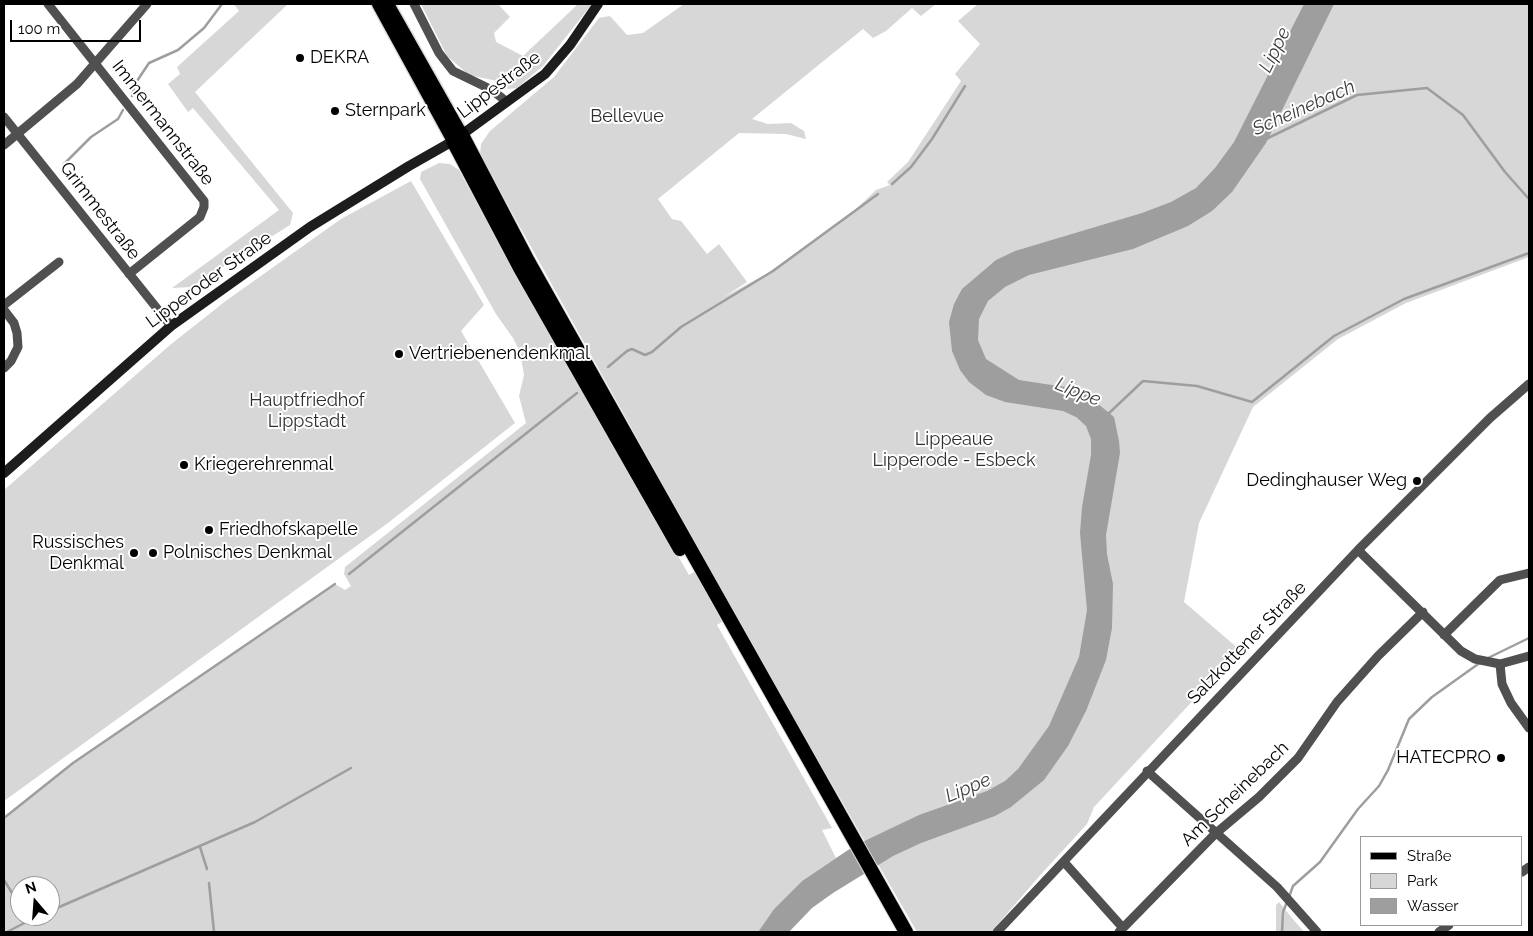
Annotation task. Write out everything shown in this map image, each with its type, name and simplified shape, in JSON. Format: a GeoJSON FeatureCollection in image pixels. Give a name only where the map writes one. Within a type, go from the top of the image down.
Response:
{"type":"FeatureCollection","features":[{"type":"Feature","properties":{"kind":"highway"},"geometry":{"type":"LineString","coordinates":[[457,137],[542,297],[892,916],[906,932]]}},
{"type":"Feature","properties":{"kind":"highway"},"geometry":{"type":"LineString","coordinates":[[892,916],[896,932]]}},
{"type":"Feature","properties":{"kind":"main road"},"geometry":{"type":"LineString","coordinates":[[378,4],[457,137]]}},
{"type":"Feature","properties":{"kind":"main road"},"geometry":{"type":"LineString","coordinates":[[388,4],[457,137]]}},
{"type":"Feature","properties":{"kind":"main road","name":"Lippestraße"},"geometry":{"type":"LineString","coordinates":[[457,137],[544,74],[570,45],[598,4]]}},
{"type":"Feature","properties":{"kind":"main road","name":"Lipperoder Straße"},"geometry":{"type":"LineString","coordinates":[[4,473],[171,326],[310,227],[457,137]]}},
{"type":"Feature","properties":{"kind":"street","name":"Immermannstraße"},"geometry":{"type":"LineString","coordinates":[[48,4],[204,201],[200,217],[129,274]]}},
{"type":"Feature","properties":{"kind":"street"},"geometry":{"type":"LineString","coordinates":[[4,145],[77,84],[147,4]]}},
{"type":"Feature","properties":{"kind":"street"},"geometry":{"type":"LineString","coordinates":[[414,4],[439,53],[453,71],[492,90],[507,102]]}},
{"type":"Feature","properties":{"kind":"street","name":"Grimmestraße"},"geometry":{"type":"LineString","coordinates":[[4,117],[171,326]]}},
{"type":"Feature","properties":{"kind":"street"},"geometry":{"type":"LineString","coordinates":[[4,306],[59,262]]}},
{"type":"Feature","properties":{"kind":"street"},"geometry":{"type":"LineString","coordinates":[[4,310],[14,323],[18,347],[11,361],[4,368]]}},
{"type":"Feature","properties":{"kind":"street","name":"Salzkottener Straße"},"geometry":{"type":"LineString","coordinates":[[997,932],[1147,771],[1358,550],[1490,418],[1529,384]]}},
{"type":"Feature","properties":{"kind":"street"},"geometry":{"type":"LineString","coordinates":[[1358,550],[1461,651],[1475,659],[1500,664],[1529,656]]}},
{"type":"Feature","properties":{"kind":"street"},"geometry":{"type":"LineString","coordinates":[[1444,635],[1500,580],[1529,573]]}},
{"type":"Feature","properties":{"kind":"street","name":"Am Scheinebach"},"geometry":{"type":"LineString","coordinates":[[1064,862],[1121,930],[1215,834],[1259,796],[1298,758],[1337,702],[1378,656],[1423,612]]}},
{"type":"Feature","properties":{"kind":"street"},"geometry":{"type":"LineString","coordinates":[[1500,664],[1502,684],[1511,703],[1529,728]]}},
{"type":"Feature","properties":{"kind":"street"},"geometry":{"type":"LineString","coordinates":[[1147,771],[1285,895],[1317,932]]}},
{"type":"Feature","properties":{"kind":"green space"},"geometry":{"type":"Polygon","coordinates":[[[234,4],[288,4],[195,92],[293,213],[290,225],[191,287],[172,288],[279,210],[193,108],[188,112],[168,84],[180,74],[177,67],[239,11],[234,4]]]}},
{"type":"Feature","properties":{"kind":"green space"},"geometry":{"type":"Polygon","coordinates":[[[421,4],[498,4],[510,17],[494,33],[496,42],[523,56],[578,4],[592,4],[543,66],[517,88],[508,89],[497,81],[469,75],[447,56],[421,4]]]}},
{"type":"Feature","properties":{"kind":"green space"},"geometry":{"type":"Polygon","coordinates":[[[684,4],[936,4],[921,16],[912,8],[886,31],[873,38],[863,29],[752,119],[768,124],[791,123],[804,131],[806,139],[786,134],[739,133],[658,199],[672,219],[681,221],[707,254],[719,244],[747,282],[724,297],[768,273],[856,209],[876,190],[890,185],[887,182],[908,162],[961,81],[955,74],[980,44],[958,21],[978,4],[1529,4],[1529,257],[1406,303],[1338,339],[1253,407],[1199,523],[1184,602],[1240,650],[1094,807],[1087,824],[991,932],[917,932],[734,614],[717,625],[832,828],[822,830],[836,858],[802,881],[774,909],[758,932],[4,932],[4,818],[73,763],[335,584],[345,590],[351,586],[344,574],[345,567],[526,423],[519,396],[524,375],[520,352],[513,338],[496,314],[420,179],[421,172],[439,163],[450,164],[459,170],[532,304],[689,575],[707,564],[480,155],[481,144],[490,131],[554,77],[599,18],[610,16],[627,35],[643,33],[684,4]]]}},
{"type":"Feature","properties":{"kind":"green space","name":"Hauptfriedhof Lippstadt"},"geometry":{"type":"Polygon","coordinates":[[[411,181],[484,305],[461,331],[515,423],[388,523],[4,801],[4,490],[170,345],[227,300],[341,219],[411,181]]]}},
{"type":"Feature","properties":{"kind":"green space"},"geometry":{"type":"Polygon","coordinates":[[[1279,902],[1304,932],[1276,932],[1276,905],[1279,902]]]}},
{"type":"Feature","properties":{"kind":"water","name":"Lippe"},"geometry":{"type":"Polygon","coordinates":[[[1304,4],[1334,4],[1266,143],[1232,192],[1212,211],[1188,226],[1133,249],[1029,275],[1005,287],[988,301],[979,319],[978,340],[986,359],[1019,380],[1065,387],[1086,394],[1114,417],[1120,453],[1106,535],[1107,554],[1113,584],[1112,628],[1106,660],[1086,711],[1068,746],[1044,780],[1011,807],[995,816],[921,843],[893,856],[812,908],[789,932],[758,932],[774,909],[802,881],[854,846],[919,815],[987,791],[1005,781],[1018,769],[1049,726],[1079,657],[1087,610],[1080,533],[1082,507],[1091,455],[1091,439],[1086,426],[1076,417],[1063,411],[1005,402],[986,395],[969,382],[960,370],[952,351],[949,322],[954,304],[962,289],[996,260],[1015,251],[1142,213],[1171,202],[1196,188],[1215,168],[1234,142],[1304,4]]]}},
{"type":"Feature","properties":{"kind":"waterway"},"geometry":{"type":"LineString","coordinates":[[132,96],[135,84],[149,63],[178,50],[204,28],[222,4]]}},
{"type":"Feature","properties":{"kind":"waterway"},"geometry":{"type":"LineString","coordinates":[[892,184],[911,167],[932,139],[965,86]]}},
{"type":"Feature","properties":{"kind":"waterway","name":"Scheinebach"},"geometry":{"type":"LineString","coordinates":[[1266,139],[1357,95],[1427,88],[1463,115],[1505,172],[1529,199]]}},
{"type":"Feature","properties":{"kind":"waterway"},"geometry":{"type":"LineString","coordinates":[[63,165],[91,137],[118,119],[123,110]]}},
{"type":"Feature","properties":{"kind":"waterway"},"geometry":{"type":"LineString","coordinates":[[608,367],[632,349],[645,355],[652,352],[681,327],[773,271],[878,194]]}},
{"type":"Feature","properties":{"kind":"waterway"},"geometry":{"type":"LineString","coordinates":[[1107,415],[1143,381],[1197,386],[1252,402],[1334,336],[1404,299],[1529,253]]}},
{"type":"Feature","properties":{"kind":"waterway"},"geometry":{"type":"LineString","coordinates":[[349,574],[577,393]]}},
{"type":"Feature","properties":{"kind":"waterway"},"geometry":{"type":"LineString","coordinates":[[4,818],[73,763],[335,584]]}},
{"type":"Feature","properties":{"kind":"waterway"},"geometry":{"type":"LineString","coordinates":[[1488,658],[1529,638]]}},
{"type":"Feature","properties":{"kind":"waterway"},"geometry":{"type":"LineString","coordinates":[[1289,897],[1293,886],[1320,862],[1358,809],[1379,786],[1388,770],[1409,719],[1432,697],[1481,662]]}},
{"type":"Feature","properties":{"kind":"waterway"},"geometry":{"type":"LineString","coordinates":[[60,907],[255,822],[351,768]]}},
{"type":"Feature","properties":{"kind":"waterway"},"geometry":{"type":"LineString","coordinates":[[200,847],[207,869]]}},
{"type":"Feature","properties":{"kind":"waterway"},"geometry":{"type":"LineString","coordinates":[[4,880],[10,890]]}},
{"type":"Feature","properties":{"kind":"waterway"},"geometry":{"type":"LineString","coordinates":[[209,883],[214,932]]}},
{"type":"Feature","properties":{"kind":"waterway"},"geometry":{"type":"LineString","coordinates":[[1282,932],[1283,912],[1287,902]]}},
{"type":"Feature","properties":{"kind":"waterway"},"geometry":{"type":"LineString","coordinates":[[7,932],[19,926]]}},
{"type":"Feature","properties":{"kind":"place","name":"DEKRA"},"geometry":{"type":"Point","coordinates":[300,58]}},
{"type":"Feature","properties":{"kind":"place","name":"Sternpark"},"geometry":{"type":"Point","coordinates":[335,111]}},
{"type":"Feature","properties":{"kind":"place","name":"Vertriebenendenkmal"},"geometry":{"type":"Point","coordinates":[399,354]}},
{"type":"Feature","properties":{"kind":"place","name":"Kriegerehrenmal"},"geometry":{"type":"Point","coordinates":[184,465]}},
{"type":"Feature","properties":{"kind":"place","name":"Dedinghauser Weg"},"geometry":{"type":"Point","coordinates":[1417,481]}},
{"type":"Feature","properties":{"kind":"place","name":"Friedhofskapelle"},"geometry":{"type":"Point","coordinates":[209,530]}},
{"type":"Feature","properties":{"kind":"place","name":"Russisches Denkmal"},"geometry":{"type":"Point","coordinates":[134,553]}},
{"type":"Feature","properties":{"kind":"place","name":"Polnisches Denkmal"},"geometry":{"type":"Point","coordinates":[153,553]}},
{"type":"Feature","properties":{"kind":"place","name":"HATECPRO"},"geometry":{"type":"Point","coordinates":[1501,758]}},
{"type":"Feature","properties":{"kind":"park label","name":"Bellevue"},"geometry":{"type":"Point","coordinates":[627,117]}},
{"type":"Feature","properties":{"kind":"park label","name":"Lippeaue Lipperode - Esbeck"},"geometry":{"type":"Point","coordinates":[954,450]}}]}
